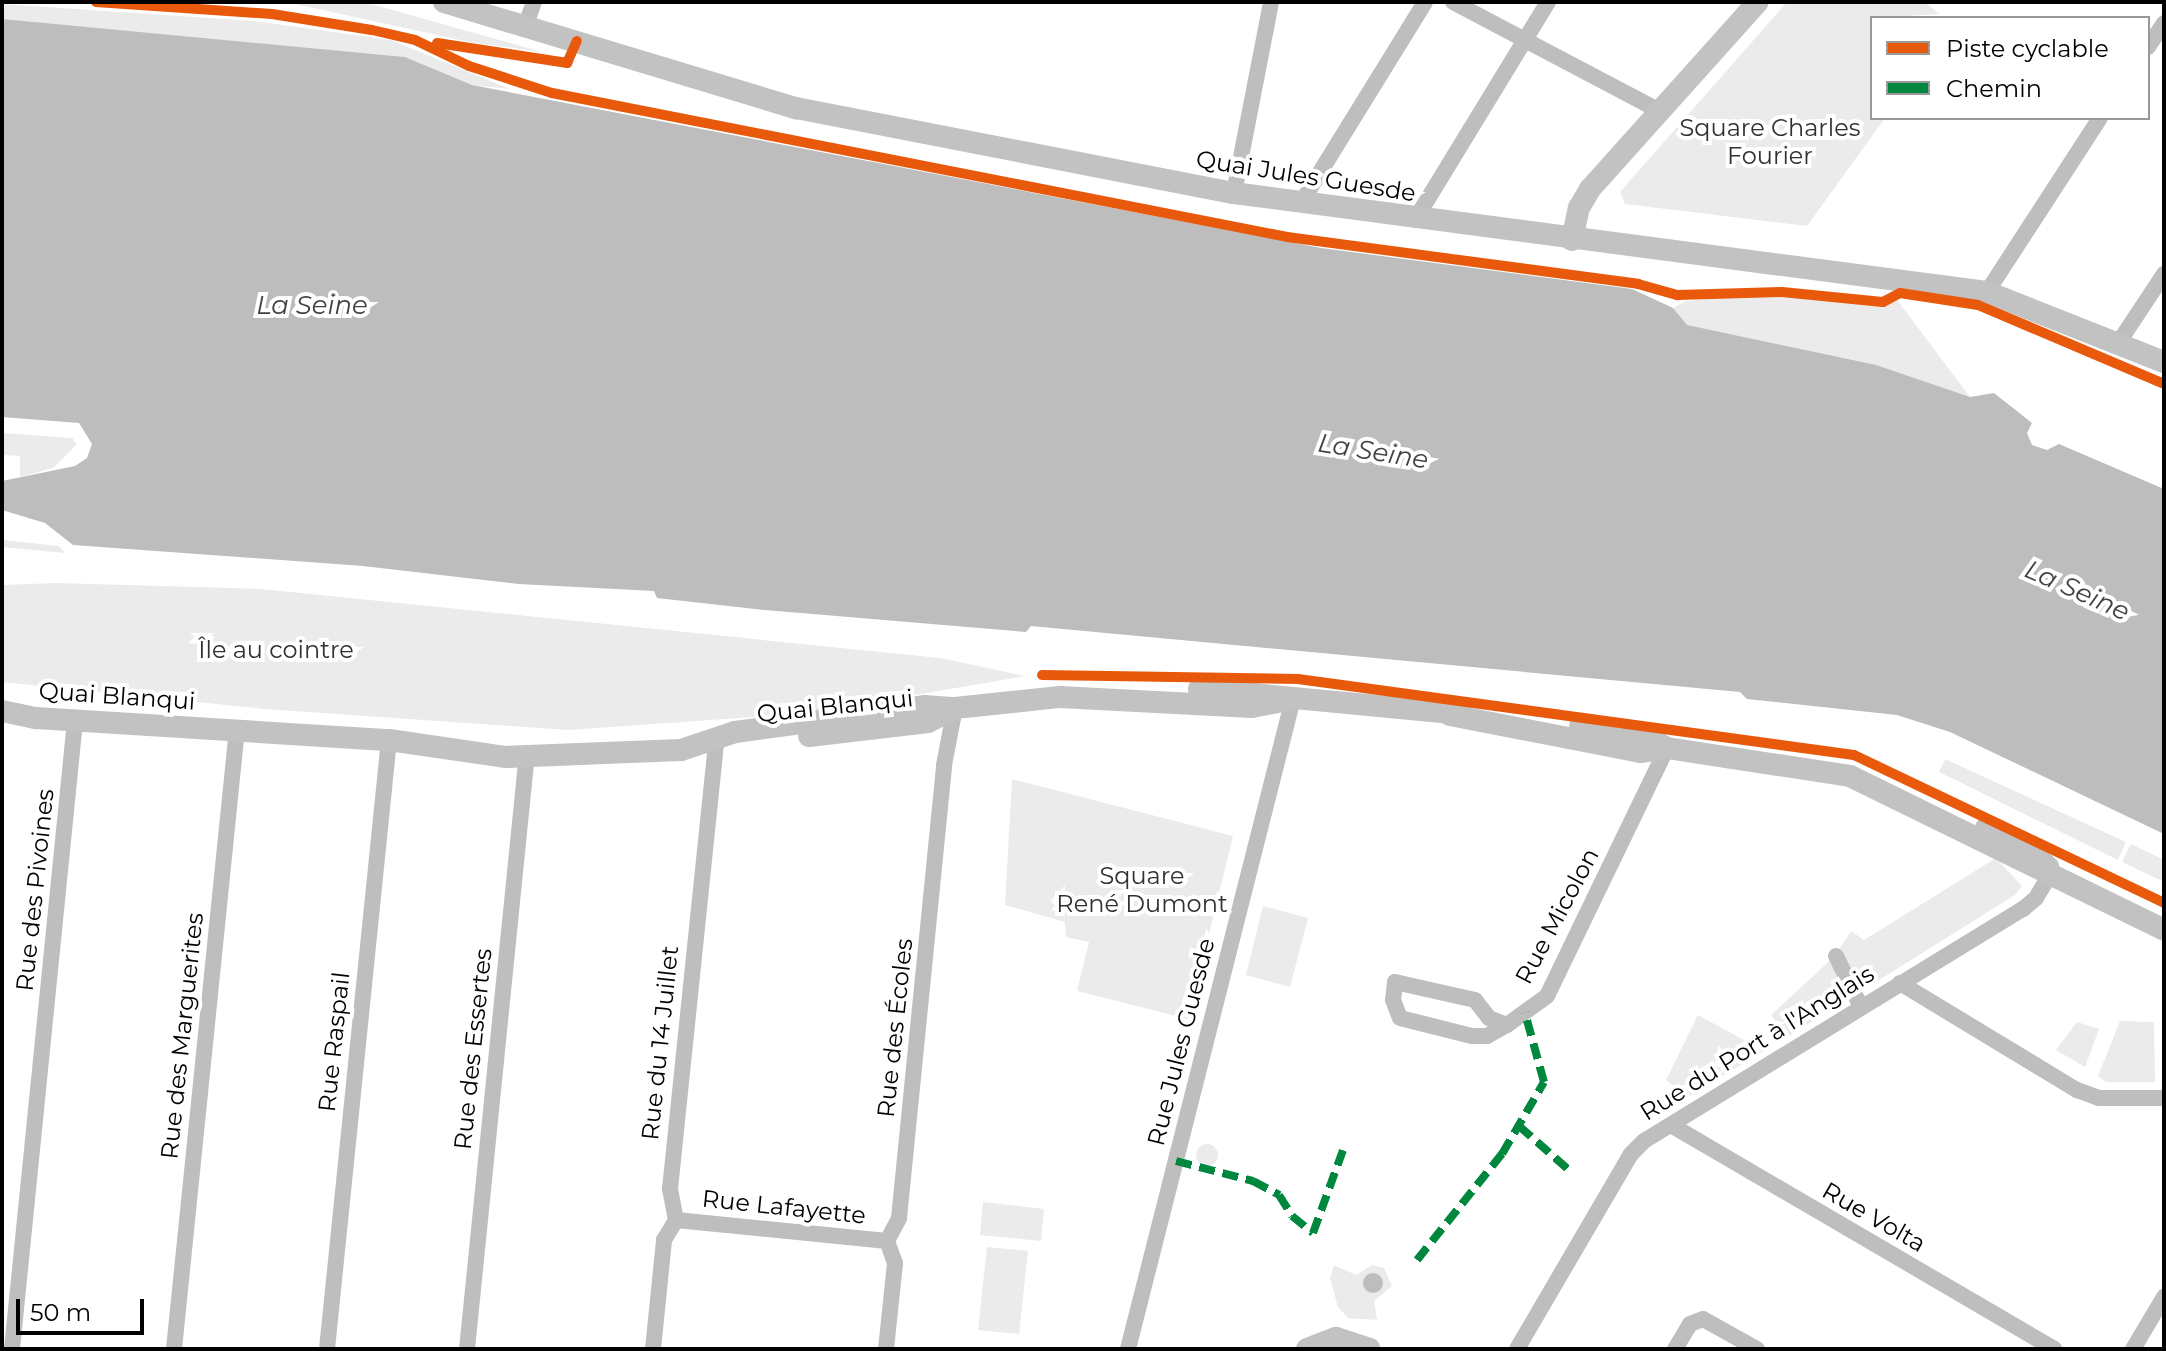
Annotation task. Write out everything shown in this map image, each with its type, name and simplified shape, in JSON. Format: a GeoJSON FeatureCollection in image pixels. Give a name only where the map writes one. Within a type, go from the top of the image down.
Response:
{"type":"FeatureCollection","features":[{"type":"Feature","properties":{"kind":"main road","name":"Quai Jules Guesde"},"geometry":{"type":"LineString","coordinates":[[444,2],[526,24],[796,108],[1234,193],[1572,240],[1916,279],[1987,292],[2164,362]]}},
{"type":"Feature","properties":{"kind":"main road"},"geometry":{"type":"LineString","coordinates":[[1572,240],[1583,199],[1758,2]]}},
{"type":"Feature","properties":{"kind":"main road","name":"Quai Blanqui"},"geometry":{"type":"LineString","coordinates":[[10,712],[75,721],[212,727],[400,742],[506,744],[527,753],[681,750],[717,737],[924,706],[955,708],[1060,697],[1252,707],[1293,699],[1450,715],[1480,713],[1645,735],[1667,748],[1850,776],[2019,861],[2052,871],[2164,930]]}},
{"type":"Feature","properties":{"kind":"main road","name":"Quai Blanqui"},"geometry":{"type":"LineString","coordinates":[[10,712],[48,706],[199,720],[212,727]]}},
{"type":"Feature","properties":{"kind":"main road","name":"Quai Blanqui"},"geometry":{"type":"LineString","coordinates":[[2077,885],[2164,913]]}},
{"type":"Feature","properties":{"kind":"main road"},"geometry":{"type":"LineString","coordinates":[[1307,1349],[1336,1338],[1369,1349]]}},
{"type":"Feature","properties":{"kind":"street"},"geometry":{"type":"LineString","coordinates":[[526,24],[534,2]]}},
{"type":"Feature","properties":{"kind":"street"},"geometry":{"type":"LineString","coordinates":[[1234,193],[1271,2]]}},
{"type":"Feature","properties":{"kind":"street"},"geometry":{"type":"LineString","coordinates":[[1301,203],[1425,2]]}},
{"type":"Feature","properties":{"kind":"street"},"geometry":{"type":"LineString","coordinates":[[1453,2],[1660,111]]}},
{"type":"Feature","properties":{"kind":"street"},"geometry":{"type":"LineString","coordinates":[[1415,220],[1548,2]]}},
{"type":"Feature","properties":{"kind":"street"},"geometry":{"type":"LineString","coordinates":[[2150,44],[2164,23]]}},
{"type":"Feature","properties":{"kind":"street"},"geometry":{"type":"LineString","coordinates":[[1987,292],[2099,120]]}},
{"type":"Feature","properties":{"kind":"street"},"geometry":{"type":"LineString","coordinates":[[2119,342],[2164,274]]}},
{"type":"Feature","properties":{"kind":"street","name":"Rue Jules Guesde"},"geometry":{"type":"LineString","coordinates":[[1128,1349],[1293,699]]}},
{"type":"Feature","properties":{"kind":"street","name":"Rue des Écoles"},"geometry":{"type":"LineString","coordinates":[[886,1349],[895,1263],[887,1241],[899,1218],[944,765],[955,708]]}},
{"type":"Feature","properties":{"kind":"street","name":"Rue des Pivoines"},"geometry":{"type":"LineString","coordinates":[[12,1349],[75,721]]}},
{"type":"Feature","properties":{"kind":"street","name":"Rue des Marguerites"},"geometry":{"type":"LineString","coordinates":[[174,1349],[237,729]]}},
{"type":"Feature","properties":{"kind":"street","name":"Rue du 14 Juillet"},"geometry":{"type":"LineString","coordinates":[[653,1349],[664,1240],[676,1220],[670,1189],[717,737]]}},
{"type":"Feature","properties":{"kind":"street","name":"Rue Raspail"},"geometry":{"type":"LineString","coordinates":[[327,1349],[400,742]]}},
{"type":"Feature","properties":{"kind":"street","name":"Rue Micolon"},"geometry":{"type":"LineString","coordinates":[[1507,1025],[1547,996],[1667,748]]}},
{"type":"Feature","properties":{"kind":"street","name":"Rue des Essertes"},"geometry":{"type":"LineString","coordinates":[[467,1349],[527,753]]}},
{"type":"Feature","properties":{"kind":"street","name":"Rue du Port à l'Anglais"},"geometry":{"type":"LineString","coordinates":[[1517,1349],[1631,1154],[1671,1125],[2023,909],[2036,898],[2052,871]]}},
{"type":"Feature","properties":{"kind":"street"},"geometry":{"type":"LineString","coordinates":[[1836,956],[1861,1007]]}},
{"type":"Feature","properties":{"kind":"street"},"geometry":{"type":"LineString","coordinates":[[1395,982],[1475,1000],[1489,1018],[1507,1025],[1487,1036],[1472,1036],[1400,1018],[1393,1000],[1395,982]]}},
{"type":"Feature","properties":{"kind":"street"},"geometry":{"type":"LineString","coordinates":[[1900,983],[2077,1090],[2099,1098],[2164,1098]]}},
{"type":"Feature","properties":{"kind":"street","name":"Rue Volta"},"geometry":{"type":"LineString","coordinates":[[1671,1125],[2054,1349]]}},
{"type":"Feature","properties":{"kind":"street","name":"Rue Lafayette"},"geometry":{"type":"LineString","coordinates":[[676,1220],[887,1241]]}},
{"type":"Feature","properties":{"kind":"street"},"geometry":{"type":"LineString","coordinates":[[2133,1349],[2164,1297]]}},
{"type":"Feature","properties":{"kind":"street"},"geometry":{"type":"LineString","coordinates":[[1675,1349],[1690,1324],[1703,1319],[1757,1349]]}},
{"type":"Feature","properties":{"kind":"green space"},"geometry":{"type":"Polygon","coordinates":[[[286,2],[364,2],[542,52],[469,42],[286,2]]]}},
{"type":"Feature","properties":{"kind":"green space","name":"Square Charles Fourier"},"geometry":{"type":"Polygon","coordinates":[[[1787,2],[1925,2],[1939,14],[1870,16],[1870,120],[1884,120],[1807,226],[1625,204],[1620,192],[1787,2]]]}},
{"type":"Feature","properties":{"kind":"green space"},"geometry":{"type":"Polygon","coordinates":[[[2,4],[254,21],[391,40],[510,89],[472,85],[405,57],[2,20],[2,4]]]}},
{"type":"Feature","properties":{"kind":"green space"},"geometry":{"type":"Polygon","coordinates":[[[1782,292],[1883,302],[1894,296],[1970,397],[1686,325],[1673,308],[1686,301],[1782,292]]]}},
{"type":"Feature","properties":{"kind":"green space"},"geometry":{"type":"Polygon","coordinates":[[[2,433],[72,438],[77,444],[53,468],[20,477],[20,456],[2,455],[2,433]]]}},
{"type":"Feature","properties":{"kind":"green space"},"geometry":{"type":"Polygon","coordinates":[[[2,540],[59,546],[65,553],[2,547],[2,540]]]}},
{"type":"Feature","properties":{"kind":"green space","name":"Île au cointre"},"geometry":{"type":"Polygon","coordinates":[[[56,583],[261,589],[940,658],[1025,676],[811,713],[568,730],[265,709],[2,682],[2,585],[56,583]]]}},
{"type":"Feature","properties":{"kind":"green space"},"geometry":{"type":"Polygon","coordinates":[[[1945,759],[2126,842],[2118,860],[1939,772],[1945,759]]]}},
{"type":"Feature","properties":{"kind":"green space","name":"Square René Dumont"},"geometry":{"type":"Polygon","coordinates":[[[1012,779],[1233,836],[1188,1019],[1077,991],[1089,942],[1066,937],[1065,922],[1005,905],[1012,779]]]}},
{"type":"Feature","properties":{"kind":"green space"},"geometry":{"type":"Polygon","coordinates":[[[2131,844],[2164,860],[2164,882],[2122,862],[2131,844]]]}},
{"type":"Feature","properties":{"kind":"green space"},"geometry":{"type":"Polygon","coordinates":[[[1996,858],[2022,886],[2015,895],[1788,1037],[1771,1015],[1835,956],[1851,931],[1864,940],[1996,858]]]}},
{"type":"Feature","properties":{"kind":"green space"},"geometry":{"type":"Polygon","coordinates":[[[1263,906],[1308,918],[1290,987],[1246,975],[1263,906]]]}},
{"type":"Feature","properties":{"kind":"green space"},"geometry":{"type":"Polygon","coordinates":[[[1698,1015],[1764,1051],[1688,1097],[1666,1080],[1698,1015]]]}},
{"type":"Feature","properties":{"kind":"green space"},"geometry":{"type":"Polygon","coordinates":[[[2120,1021],[2154,1022],[2155,1082],[2106,1082],[2098,1076],[2120,1021]]]}},
{"type":"Feature","properties":{"kind":"green space"},"geometry":{"type":"Polygon","coordinates":[[[2077,1022],[2099,1029],[2085,1067],[2056,1050],[2077,1022]]]}},
{"type":"Feature","properties":{"kind":"green space"},"geometry":{"type":"Polygon","coordinates":[[[1203,1144],[1211,1144],[1218,1155],[1211,1166],[1203,1166],[1196,1159],[1196,1151],[1203,1144]]]}},
{"type":"Feature","properties":{"kind":"green space"},"geometry":{"type":"Polygon","coordinates":[[[983,1202],[1044,1209],[1041,1241],[980,1235],[983,1202]]]}},
{"type":"Feature","properties":{"kind":"green space"},"geometry":{"type":"Polygon","coordinates":[[[987,1247],[1028,1251],[1019,1334],[978,1330],[987,1247]]]}},
{"type":"Feature","properties":{"kind":"green space"},"geometry":{"type":"Polygon","coordinates":[[[1334,1265],[1356,1275],[1372,1265],[1384,1268],[1392,1286],[1374,1301],[1377,1320],[1348,1318],[1338,1307],[1330,1278],[1334,1265]]]}},
{"type":"Feature","properties":{"kind":"water","name":"La Seine"},"geometry":{"type":"Polygon","coordinates":[[[2,19],[405,57],[472,85],[1321,248],[1632,289],[1673,308],[1687,325],[1876,365],[1970,397],[1994,393],[2032,423],[2027,433],[2032,445],[2047,450],[2059,444],[2164,489],[2164,834],[1950,732],[1897,715],[1747,699],[1740,692],[1031,626],[1026,632],[765,610],[657,598],[654,591],[519,584],[363,566],[73,545],[45,523],[2,510],[2,481],[75,466],[87,458],[92,444],[79,423],[2,417],[2,19]]]}},
{"type":"Feature","properties":{"kind":"water"},"geometry":{"type":"Polygon","coordinates":[[[1373,1273],[1380,1276],[1383,1283],[1380,1290],[1373,1293],[1366,1290],[1363,1283],[1366,1276],[1373,1273]]]}},
{"type":"Feature","properties":{"kind":"marked path"},"geometry":{"type":"LineString","coordinates":[[1417,1260],[1502,1154],[1544,1082],[1525,1013]]}},
{"type":"Feature","properties":{"kind":"marked path"},"geometry":{"type":"LineString","coordinates":[[1519,1126],[1570,1171]]}},
{"type":"Feature","properties":{"kind":"marked path"},"geometry":{"type":"LineString","coordinates":[[1176,1161],[1253,1181],[1279,1195],[1292,1216],[1313,1233],[1343,1150]]}},
{"type":"Feature","properties":{"kind":"cycle path"},"geometry":{"type":"LineString","coordinates":[[96,2],[272,14],[372,30],[415,40],[469,66],[552,93],[1287,237],[1638,284],[1677,295],[1782,292],[1883,302],[1900,293],[1978,305],[2164,384]]}},
{"type":"Feature","properties":{"kind":"cycle path"},"geometry":{"type":"LineString","coordinates":[[437,43],[567,63],[577,41]]}},
{"type":"Feature","properties":{"kind":"cycle path"},"geometry":{"type":"LineString","coordinates":[[1042,675],[1298,679],[1854,755],[2164,903]]}}]}
